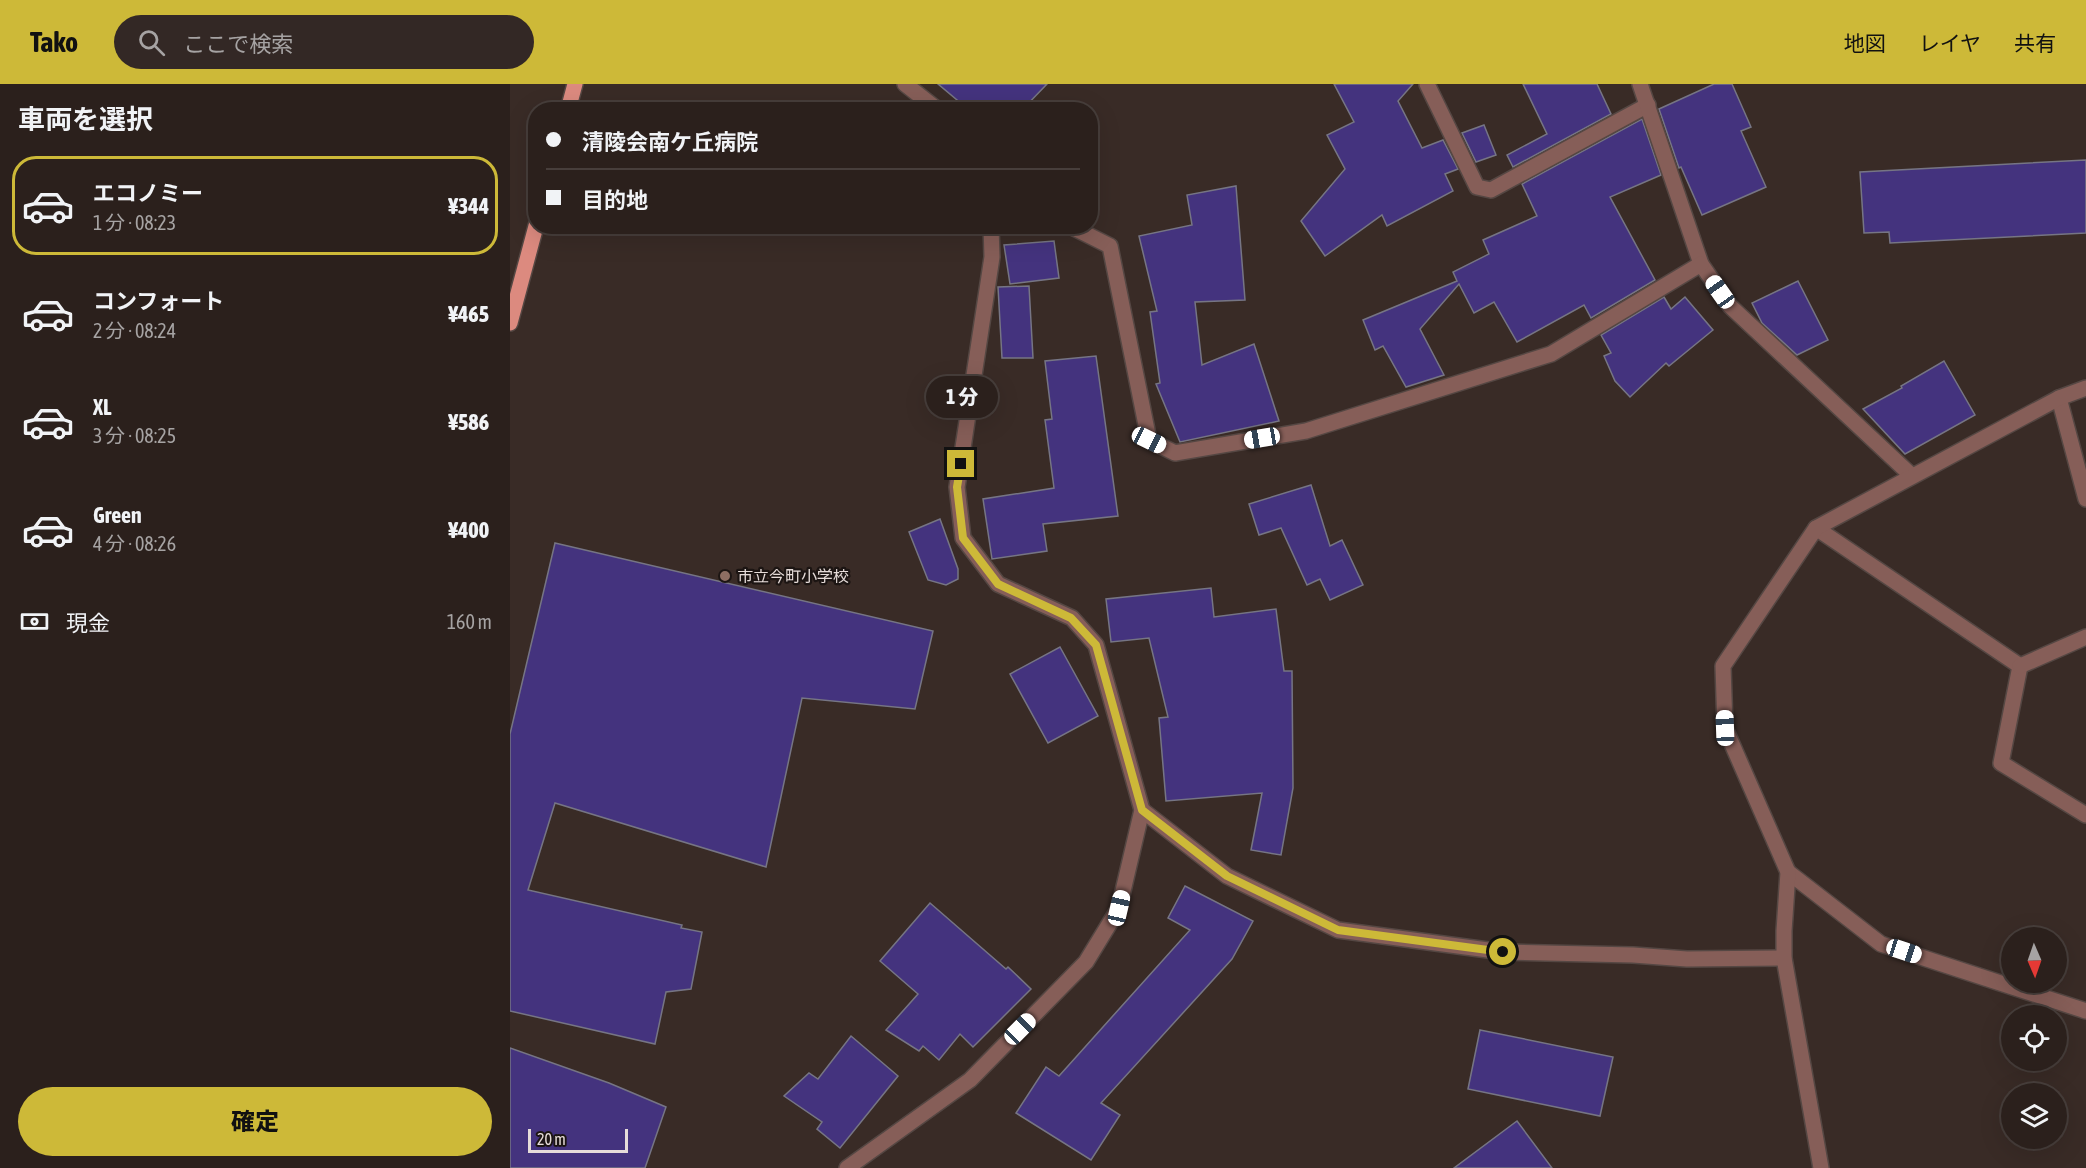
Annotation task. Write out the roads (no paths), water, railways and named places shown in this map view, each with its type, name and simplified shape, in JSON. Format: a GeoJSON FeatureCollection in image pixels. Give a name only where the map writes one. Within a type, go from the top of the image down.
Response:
{"type":"FeatureCollection","features":[{"type":"Feature","properties":{"kind":"main road"},"geometry":{"type":"LineString","coordinates":[[570,102],[575,84]]}},
{"type":"Feature","properties":{"kind":"main road"},"geometry":{"type":"LineString","coordinates":[[510,323],[534,234]]}},
{"type":"Feature","properties":{"kind":"street"},"geometry":{"type":"LineString","coordinates":[[905,84],[928,102]]}},
{"type":"Feature","properties":{"kind":"street"},"geometry":{"type":"LineString","coordinates":[[1426,84],[1477,187],[1491,190],[1648,105]]}},
{"type":"Feature","properties":{"kind":"street"},"geometry":{"type":"LineString","coordinates":[[1640,84],[1701,264],[1730,306],[1912,476]]}},
{"type":"Feature","properties":{"kind":"street"},"geometry":{"type":"LineString","coordinates":[[847,1168],[969,1080],[1086,962],[1119,908],[1142,810],[1096,645],[1071,618],[998,584],[963,538],[957,487],[992,257],[991,234]]}},
{"type":"Feature","properties":{"kind":"street"},"geometry":{"type":"LineString","coordinates":[[1086,234],[1110,246],[1149,440],[1174,453],[1306,431],[1551,354],[1701,264]]}},
{"type":"Feature","properties":{"kind":"street"},"geometry":{"type":"LineString","coordinates":[[1821,1168],[1784,958],[1788,872],[1725,728],[1723,666],[1816,528],[2059,398],[2086,388]]}},
{"type":"Feature","properties":{"kind":"street"},"geometry":{"type":"LineString","coordinates":[[2059,398],[2086,499]]}},
{"type":"Feature","properties":{"kind":"street"},"geometry":{"type":"LineString","coordinates":[[1816,528],[2020,666]]}},
{"type":"Feature","properties":{"kind":"street"},"geometry":{"type":"LineString","coordinates":[[2020,666],[2086,638]]}},
{"type":"Feature","properties":{"kind":"street"},"geometry":{"type":"LineString","coordinates":[[2020,666],[2001,763],[2086,815]]}},
{"type":"Feature","properties":{"kind":"street"},"geometry":{"type":"LineString","coordinates":[[1142,810],[1227,876],[1338,930],[1503,952],[1633,955],[1687,959],[1784,958]]}},
{"type":"Feature","properties":{"kind":"street"},"geometry":{"type":"LineString","coordinates":[[1788,872],[1881,944],[2086,1011]]}},
{"type":"Feature","properties":{"kind":"place","name":"市立今町小学校"},"geometry":{"type":"Point","coordinates":[725,576]}}]}
